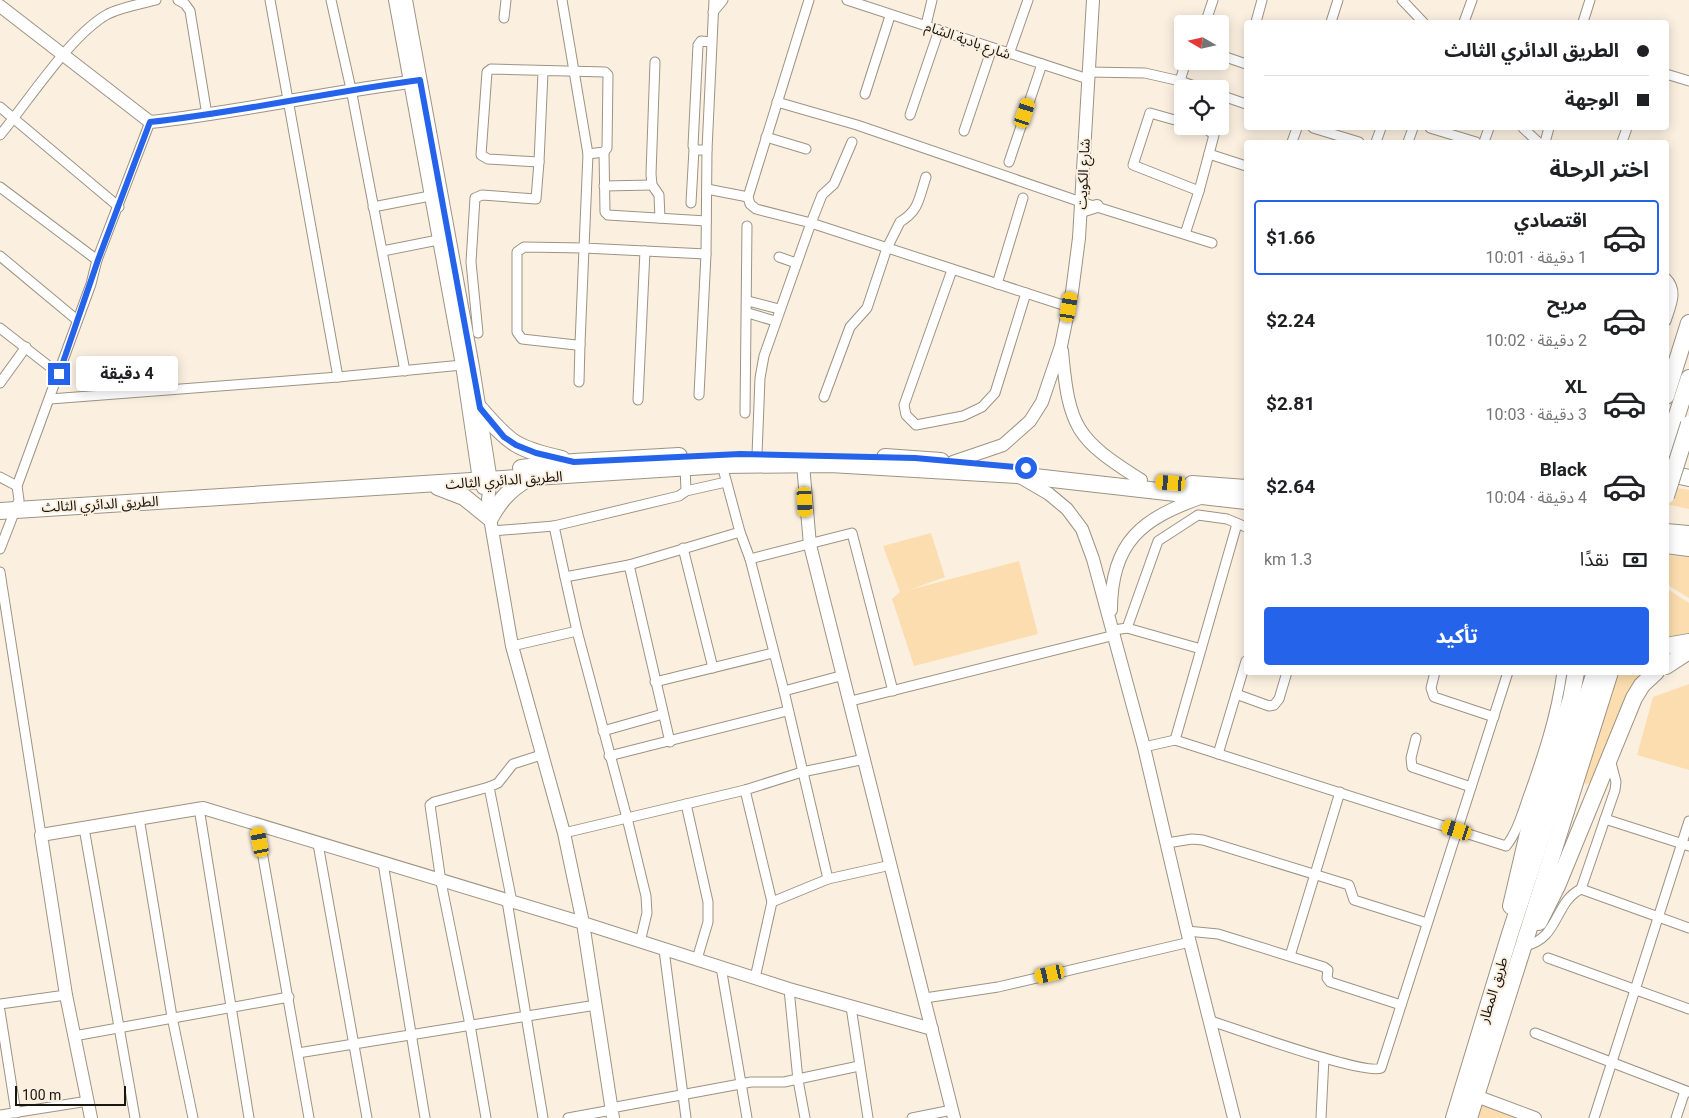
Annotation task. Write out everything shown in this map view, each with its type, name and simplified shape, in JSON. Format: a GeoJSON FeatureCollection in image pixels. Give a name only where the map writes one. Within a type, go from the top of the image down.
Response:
{"type":"FeatureCollection","features":[{"type":"Feature","properties":{"kind":"highway"},"geometry":{"type":"LineString","coordinates":[[1669,386],[1689,323]]}},
{"type":"Feature","properties":{"kind":"highway"},"geometry":{"type":"LineString","coordinates":[[1669,440],[1689,378]]}},
{"type":"Feature","properties":{"kind":"highway"},"geometry":{"type":"LineString","coordinates":[[480,408],[504,437],[516,445],[536,453],[574,462]]}},
{"type":"Feature","properties":{"kind":"highway"},"geometry":{"type":"LineString","coordinates":[[1669,487],[1689,424]]}},
{"type":"Feature","properties":{"kind":"highway","name":"الطريق الدائري الثالث"},"geometry":{"type":"LineString","coordinates":[[0,502],[431,485],[574,462],[757,455],[906,457],[1244,488]]}},
{"type":"Feature","properties":{"kind":"highway","name":"الطريق الدائري الثالث"},"geometry":{"type":"LineString","coordinates":[[13,502],[485,477],[529,478],[722,464],[803,464],[1017,475],[1244,501]]}},
{"type":"Feature","properties":{"kind":"highway"},"geometry":{"type":"LineString","coordinates":[[1669,474],[1689,478]]}},
{"type":"Feature","properties":{"kind":"highway"},"geometry":{"type":"LineString","coordinates":[[431,485],[464,497],[491,524],[504,496],[529,478]]}},
{"type":"Feature","properties":{"kind":"highway"},"geometry":{"type":"LineString","coordinates":[[1669,532],[1689,534]]}},
{"type":"Feature","properties":{"kind":"highway"},"geometry":{"type":"LineString","coordinates":[[1669,545],[1689,548]]}},
{"type":"Feature","properties":{"kind":"highway"},"geometry":{"type":"LineString","coordinates":[[1669,645],[1689,642]]}},
{"type":"Feature","properties":{"kind":"highway"},"geometry":{"type":"LineString","coordinates":[[1669,664],[1689,651]]}},
{"type":"Feature","properties":{"kind":"highway"},"geometry":{"type":"LineString","coordinates":[[1509,937],[1514,884],[1529,829],[1571,699],[1575,675]]}},
{"type":"Feature","properties":{"kind":"highway"},"geometry":{"type":"LineString","coordinates":[[1541,865],[1594,675]]}},
{"type":"Feature","properties":{"kind":"highway"},"geometry":{"type":"LineString","coordinates":[[1541,865],[1609,675]]}},
{"type":"Feature","properties":{"kind":"highway"},"geometry":{"type":"LineString","coordinates":[[1526,941],[1547,910],[1634,698],[1642,685],[1653,675]]}},
{"type":"Feature","properties":{"kind":"highway","name":"طريق المطار"},"geometry":{"type":"LineString","coordinates":[[1454,1118],[1509,937],[1541,865]]}},
{"type":"Feature","properties":{"kind":"highway","name":"طريق المطار"},"geometry":{"type":"LineString","coordinates":[[1469,1118],[1526,941],[1541,865]]}},
{"type":"Feature","properties":{"kind":"street"},"geometry":{"type":"LineString","coordinates":[[0,135],[63,55],[101,18],[110,13],[156,0]]}},
{"type":"Feature","properties":{"kind":"street"},"geometry":{"type":"LineString","coordinates":[[178,0],[185,4],[190,11],[207,115]]}},
{"type":"Feature","properties":{"kind":"street"},"geometry":{"type":"LineString","coordinates":[[270,0],[338,378]]}},
{"type":"Feature","properties":{"kind":"street"},"geometry":{"type":"LineString","coordinates":[[331,0],[351,89],[405,371]]}},
{"type":"Feature","properties":{"kind":"street"},"geometry":{"type":"LineString","coordinates":[[395,0],[414,81],[480,408],[485,477],[491,524],[512,646],[564,833],[583,923],[612,1112]]}},
{"type":"Feature","properties":{"kind":"street"},"geometry":{"type":"LineString","coordinates":[[406,0],[414,81],[430,196],[485,477]]}},
{"type":"Feature","properties":{"kind":"street"},"geometry":{"type":"LineString","coordinates":[[504,18],[506,0]]}},
{"type":"Feature","properties":{"kind":"street"},"geometry":{"type":"LineString","coordinates":[[562,0],[588,154],[579,382]]}},
{"type":"Feature","properties":{"kind":"street"},"geometry":{"type":"LineString","coordinates":[[698,395],[706,254],[707,150],[714,0]]}},
{"type":"Feature","properties":{"kind":"street"},"geometry":{"type":"LineString","coordinates":[[713,12],[723,0]]}},
{"type":"Feature","properties":{"kind":"street"},"geometry":{"type":"LineString","coordinates":[[809,0],[748,196],[750,204],[756,209],[811,223],[1069,307]]}},
{"type":"Feature","properties":{"kind":"street","name":"شارع بادية الشام"},"geometry":{"type":"LineString","coordinates":[[847,0],[890,16],[926,25],[1009,54],[1088,76],[1145,73],[1176,80]]}},
{"type":"Feature","properties":{"kind":"street"},"geometry":{"type":"LineString","coordinates":[[926,25],[932,0]]}},
{"type":"Feature","properties":{"kind":"street"},"geometry":{"type":"LineString","coordinates":[[1009,54],[1028,0]]}},
{"type":"Feature","properties":{"kind":"street","name":"شارع الكويت"},"geometry":{"type":"LineString","coordinates":[[953,462],[1003,445],[1030,421],[1042,402],[1061,346],[1069,307],[1081,207],[1093,0]]}},
{"type":"Feature","properties":{"kind":"street"},"geometry":{"type":"LineString","coordinates":[[1208,15],[1213,0]]}},
{"type":"Feature","properties":{"kind":"street"},"geometry":{"type":"LineString","coordinates":[[1257,20],[1262,0]]}},
{"type":"Feature","properties":{"kind":"street"},"geometry":{"type":"LineString","coordinates":[[1332,20],[1338,0]]}},
{"type":"Feature","properties":{"kind":"street"},"geometry":{"type":"LineString","coordinates":[[1402,0],[1421,20]]}},
{"type":"Feature","properties":{"kind":"street"},"geometry":{"type":"LineString","coordinates":[[1465,20],[1472,0]]}},
{"type":"Feature","properties":{"kind":"street"},"geometry":{"type":"LineString","coordinates":[[1584,20],[1590,0]]}},
{"type":"Feature","properties":{"kind":"street"},"geometry":{"type":"LineString","coordinates":[[0,6],[150,122],[207,115],[351,89],[414,81]]}},
{"type":"Feature","properties":{"kind":"street"},"geometry":{"type":"LineString","coordinates":[[865,94],[890,16]]}},
{"type":"Feature","properties":{"kind":"street"},"geometry":{"type":"LineString","coordinates":[[910,115],[939,30]]}},
{"type":"Feature","properties":{"kind":"street"},"geometry":{"type":"LineString","coordinates":[[690,203],[698,45],[701,42],[711,42]]}},
{"type":"Feature","properties":{"kind":"street"},"geometry":{"type":"LineString","coordinates":[[964,132],[992,48]]}},
{"type":"Feature","properties":{"kind":"street"},"geometry":{"type":"LineString","coordinates":[[1229,59],[1244,63]]}},
{"type":"Feature","properties":{"kind":"street"},"geometry":{"type":"LineString","coordinates":[[655,62],[652,186],[659,195],[660,218]]}},
{"type":"Feature","properties":{"kind":"street"},"geometry":{"type":"LineString","coordinates":[[1009,162],[1042,64]]}},
{"type":"Feature","properties":{"kind":"street"},"geometry":{"type":"LineString","coordinates":[[539,162],[488,159],[481,156],[487,72],[492,69],[544,72],[605,72],[610,77],[607,148],[604,152],[605,212],[608,215],[706,221]]}},
{"type":"Feature","properties":{"kind":"street"},"geometry":{"type":"LineString","coordinates":[[478,333],[471,262],[475,198],[482,195],[536,199],[544,72]]}},
{"type":"Feature","properties":{"kind":"street"},"geometry":{"type":"LineString","coordinates":[[1669,75],[1689,81]]}},
{"type":"Feature","properties":{"kind":"street"},"geometry":{"type":"LineString","coordinates":[[1229,98],[1244,103]]}},
{"type":"Feature","properties":{"kind":"street"},"geometry":{"type":"LineString","coordinates":[[777,102],[857,125],[1081,207],[1097,206],[1212,243]]}},
{"type":"Feature","properties":{"kind":"street"},"geometry":{"type":"LineString","coordinates":[[0,106],[119,206]]}},
{"type":"Feature","properties":{"kind":"street"},"geometry":{"type":"LineString","coordinates":[[1174,119],[1154,112],[1150,113],[1133,165],[1199,191]]}},
{"type":"Feature","properties":{"kind":"street"},"geometry":{"type":"LineString","coordinates":[[0,549],[13,502],[98,260],[150,122]]}},
{"type":"Feature","properties":{"kind":"street"},"geometry":{"type":"LineString","coordinates":[[1320,130],[1352,140]]}},
{"type":"Feature","properties":{"kind":"street"},"geometry":{"type":"LineString","coordinates":[[1437,130],[1469,140]]}},
{"type":"Feature","properties":{"kind":"street"},"geometry":{"type":"LineString","coordinates":[[1525,130],[1536,140]]}},
{"type":"Feature","properties":{"kind":"street"},"geometry":{"type":"LineString","coordinates":[[1186,234],[1210,154],[1213,135]]}},
{"type":"Feature","properties":{"kind":"street"},"geometry":{"type":"LineString","coordinates":[[766,137],[806,149]]}},
{"type":"Feature","properties":{"kind":"street"},"geometry":{"type":"LineString","coordinates":[[757,455],[760,378],[764,356],[779,309],[822,195],[834,184],[852,142]]}},
{"type":"Feature","properties":{"kind":"street"},"geometry":{"type":"LineString","coordinates":[[694,149],[707,150]]}},
{"type":"Feature","properties":{"kind":"street"},"geometry":{"type":"LineString","coordinates":[[588,154],[604,152]]}},
{"type":"Feature","properties":{"kind":"street"},"geometry":{"type":"LineString","coordinates":[[1210,154],[1244,165]]}},
{"type":"Feature","properties":{"kind":"street"},"geometry":{"type":"LineString","coordinates":[[824,397],[850,327],[867,308],[887,248],[900,222],[913,214],[926,178]]}},
{"type":"Feature","properties":{"kind":"street"},"geometry":{"type":"LineString","coordinates":[[604,186],[652,186]]}},
{"type":"Feature","properties":{"kind":"street"},"geometry":{"type":"LineString","coordinates":[[0,187],[98,260]]}},
{"type":"Feature","properties":{"kind":"street"},"geometry":{"type":"LineString","coordinates":[[707,189],[748,196]]}},
{"type":"Feature","properties":{"kind":"street"},"geometry":{"type":"LineString","coordinates":[[373,207],[430,196]]}},
{"type":"Feature","properties":{"kind":"street"},"geometry":{"type":"LineString","coordinates":[[997,284],[1023,198]]}},
{"type":"Feature","properties":{"kind":"street"},"geometry":{"type":"LineString","coordinates":[[745,413],[748,313],[747,226]]}},
{"type":"Feature","properties":{"kind":"street"},"geometry":{"type":"LineString","coordinates":[[382,251],[438,240]]}},
{"type":"Feature","properties":{"kind":"street"},"geometry":{"type":"LineString","coordinates":[[580,344],[522,339],[519,336],[517,332],[517,252],[524,247],[706,254]]}},
{"type":"Feature","properties":{"kind":"street"},"geometry":{"type":"LineString","coordinates":[[638,400],[645,251]]}},
{"type":"Feature","properties":{"kind":"street"},"geometry":{"type":"LineString","coordinates":[[0,256],[77,320]]}},
{"type":"Feature","properties":{"kind":"street"},"geometry":{"type":"LineString","coordinates":[[779,257],[796,263]]}},
{"type":"Feature","properties":{"kind":"street"},"geometry":{"type":"LineString","coordinates":[[952,270],[904,405],[906,415],[916,425],[963,416],[982,407],[996,393],[1026,293]]}},
{"type":"Feature","properties":{"kind":"street"},"geometry":{"type":"LineString","coordinates":[[1669,281],[1673,286],[1674,294],[1669,312]]}},
{"type":"Feature","properties":{"kind":"street"},"geometry":{"type":"LineString","coordinates":[[748,301],[779,309]]}},
{"type":"Feature","properties":{"kind":"street"},"geometry":{"type":"LineString","coordinates":[[748,313],[775,321]]}},
{"type":"Feature","properties":{"kind":"street"},"geometry":{"type":"LineString","coordinates":[[0,328],[59,374]]}},
{"type":"Feature","properties":{"kind":"street","name":"شارع الكويت"},"geometry":{"type":"LineString","coordinates":[[1061,346],[1065,392],[1076,426],[1100,453],[1142,480]]}},
{"type":"Feature","properties":{"kind":"street"},"geometry":{"type":"LineString","coordinates":[[0,383],[26,348]]}},
{"type":"Feature","properties":{"kind":"street"},"geometry":{"type":"LineString","coordinates":[[50,399],[338,378],[462,365]]}},
{"type":"Feature","properties":{"kind":"street"},"geometry":{"type":"LineString","coordinates":[[722,464],[740,532],[750,559],[784,690],[828,878]]}},
{"type":"Feature","properties":{"kind":"street"},"geometry":{"type":"LineString","coordinates":[[803,464],[810,545],[851,701],[953,1114],[912,1118]]}},
{"type":"Feature","properties":{"kind":"street"},"geometry":{"type":"LineString","coordinates":[[685,467],[686,491]]}},
{"type":"Feature","properties":{"kind":"street"},"geometry":{"type":"LineString","coordinates":[[1017,475],[1049,494],[1067,509],[1082,529],[1113,628],[1144,747],[1168,843],[1188,936],[1234,1118]]}},
{"type":"Feature","properties":{"kind":"street"},"geometry":{"type":"LineString","coordinates":[[0,477],[13,502]]}},
{"type":"Feature","properties":{"kind":"street"},"geometry":{"type":"LineString","coordinates":[[491,524],[554,526],[678,496],[686,491],[726,482]]}},
{"type":"Feature","properties":{"kind":"street"},"geometry":{"type":"LineString","coordinates":[[1113,628],[1114,575],[1124,548],[1156,516],[1206,496]]}},
{"type":"Feature","properties":{"kind":"street"},"geometry":{"type":"LineString","coordinates":[[1127,628],[1158,541],[1198,515],[1227,519],[1242,526],[1201,648],[1175,740]]}},
{"type":"Feature","properties":{"kind":"street"},"geometry":{"type":"LineString","coordinates":[[554,526],[577,631],[609,756],[628,818],[647,905],[640,942]]}},
{"type":"Feature","properties":{"kind":"street"},"geometry":{"type":"LineString","coordinates":[[565,577],[629,565],[740,532]]}},
{"type":"Feature","properties":{"kind":"street"},"geometry":{"type":"LineString","coordinates":[[750,559],[852,533],[893,690]]}},
{"type":"Feature","properties":{"kind":"street"},"geometry":{"type":"LineString","coordinates":[[683,548],[713,668]]}},
{"type":"Feature","properties":{"kind":"street"},"geometry":{"type":"LineString","coordinates":[[629,565],[670,742]]}},
{"type":"Feature","properties":{"kind":"street"},"geometry":{"type":"LineString","coordinates":[[0,572],[66,995],[91,1118]]}},
{"type":"Feature","properties":{"kind":"street"},"geometry":{"type":"LineString","coordinates":[[851,701],[1113,628],[1127,628],[1201,648]]}},
{"type":"Feature","properties":{"kind":"street"},"geometry":{"type":"LineString","coordinates":[[512,646],[577,631]]}},
{"type":"Feature","properties":{"kind":"street"},"geometry":{"type":"LineString","coordinates":[[655,682],[773,653]]}},
{"type":"Feature","properties":{"kind":"street"},"geometry":{"type":"LineString","coordinates":[[1218,754],[1244,668]]}},
{"type":"Feature","properties":{"kind":"street"},"geometry":{"type":"LineString","coordinates":[[784,690],[844,675]]}},
{"type":"Feature","properties":{"kind":"street"},"geometry":{"type":"LineString","coordinates":[[1236,694],[1269,706],[1274,705],[1279,699],[1286,675]]}},
{"type":"Feature","properties":{"kind":"street"},"geometry":{"type":"LineString","coordinates":[[1434,675],[1431,688],[1434,697],[1494,717]]}},
{"type":"Feature","properties":{"kind":"street"},"geometry":{"type":"LineString","coordinates":[[1211,1021],[1324,1058],[1371,1070],[1381,1068],[1507,675]]}},
{"type":"Feature","properties":{"kind":"street"},"geometry":{"type":"LineString","coordinates":[[1144,747],[1175,740],[1504,846],[1508,845],[1521,816],[1548,738],[1558,704],[1562,675]]}},
{"type":"Feature","properties":{"kind":"street"},"geometry":{"type":"LineString","coordinates":[[609,756],[788,711]]}},
{"type":"Feature","properties":{"kind":"street"},"geometry":{"type":"LineString","coordinates":[[603,731],[663,714]]}},
{"type":"Feature","properties":{"kind":"street"},"geometry":{"type":"LineString","coordinates":[[1416,738],[1411,758],[1412,767],[1471,787]]}},
{"type":"Feature","properties":{"kind":"street"},"geometry":{"type":"LineString","coordinates":[[486,1118],[470,1024],[441,882],[430,805],[434,802],[498,783],[513,764],[541,755]]}},
{"type":"Feature","properties":{"kind":"street"},"geometry":{"type":"LineString","coordinates":[[1526,941],[1538,943],[1546,936],[1571,895],[1581,889],[1616,782],[1609,757]]}},
{"type":"Feature","properties":{"kind":"street"},"geometry":{"type":"LineString","coordinates":[[564,833],[745,790],[802,772],[865,759]]}},
{"type":"Feature","properties":{"kind":"street"},"geometry":{"type":"LineString","coordinates":[[489,787],[543,1118]]}},
{"type":"Feature","properties":{"kind":"street"},"geometry":{"type":"LineString","coordinates":[[745,790],[772,902],[755,978]]}},
{"type":"Feature","properties":{"kind":"street"},"geometry":{"type":"LineString","coordinates":[[1290,956],[1340,792]]}},
{"type":"Feature","properties":{"kind":"street"},"geometry":{"type":"LineString","coordinates":[[686,804],[708,902],[708,922],[697,959]]}},
{"type":"Feature","properties":{"kind":"street"},"geometry":{"type":"LineString","coordinates":[[41,835],[199,808],[257,823],[441,882],[583,923],[789,989],[932,1029]]}},
{"type":"Feature","properties":{"kind":"street"},"geometry":{"type":"LineString","coordinates":[[199,808],[249,1118]]}},
{"type":"Feature","properties":{"kind":"street"},"geometry":{"type":"LineString","coordinates":[[139,818],[172,1017],[193,1118]]}},
{"type":"Feature","properties":{"kind":"street"},"geometry":{"type":"LineString","coordinates":[[1605,819],[1686,845]]}},
{"type":"Feature","properties":{"kind":"street"},"geometry":{"type":"LineString","coordinates":[[1594,1118],[1658,917],[1686,845],[1689,821]]}},
{"type":"Feature","properties":{"kind":"street"},"geometry":{"type":"LineString","coordinates":[[257,823],[309,1118]]}},
{"type":"Feature","properties":{"kind":"street"},"geometry":{"type":"LineString","coordinates":[[84,828],[134,1118]]}},
{"type":"Feature","properties":{"kind":"street"},"geometry":{"type":"LineString","coordinates":[[1168,843],[1192,838],[1202,840],[1315,873],[1349,885],[1354,900],[1428,923]]}},
{"type":"Feature","properties":{"kind":"street"},"geometry":{"type":"LineString","coordinates":[[318,844],[367,1118]]}},
{"type":"Feature","properties":{"kind":"street"},"geometry":{"type":"LineString","coordinates":[[383,863],[424,1118]]}},
{"type":"Feature","properties":{"kind":"street"},"geometry":{"type":"LineString","coordinates":[[772,902],[828,878],[891,865]]}},
{"type":"Feature","properties":{"kind":"street"},"geometry":{"type":"LineString","coordinates":[[1581,889],[1689,928]]}},
{"type":"Feature","properties":{"kind":"street"},"geometry":{"type":"LineString","coordinates":[[924,998],[998,986],[1188,936],[1218,934],[1326,968],[1330,982],[1401,1004]]}},
{"type":"Feature","properties":{"kind":"street"},"geometry":{"type":"LineString","coordinates":[[664,950],[686,1118]]}},
{"type":"Feature","properties":{"kind":"street"},"geometry":{"type":"LineString","coordinates":[[1548,958],[1689,1010]]}},
{"type":"Feature","properties":{"kind":"street"},"geometry":{"type":"LineString","coordinates":[[721,967],[747,1118]]}},
{"type":"Feature","properties":{"kind":"street"},"geometry":{"type":"LineString","coordinates":[[789,989],[798,1080],[805,1118]]}},
{"type":"Feature","properties":{"kind":"street"},"geometry":{"type":"LineString","coordinates":[[0,1004],[66,995]]}},
{"type":"Feature","properties":{"kind":"street"},"geometry":{"type":"LineString","coordinates":[[74,1036],[289,997]]}},
{"type":"Feature","properties":{"kind":"street"},"geometry":{"type":"LineString","coordinates":[[298,1054],[354,1043],[596,1005]]}},
{"type":"Feature","properties":{"kind":"street"},"geometry":{"type":"LineString","coordinates":[[851,1007],[868,1118]]}},
{"type":"Feature","properties":{"kind":"street"},"geometry":{"type":"LineString","coordinates":[[0,1011],[4,1057],[16,1113]]}},
{"type":"Feature","properties":{"kind":"street"},"geometry":{"type":"LineString","coordinates":[[1535,1033],[1687,1092],[1676,1118]]}},
{"type":"Feature","properties":{"kind":"street"},"geometry":{"type":"LineString","coordinates":[[1321,1118],[1324,1058]]}},
{"type":"Feature","properties":{"kind":"street"},"geometry":{"type":"LineString","coordinates":[[568,1118],[612,1112],[741,1084],[798,1080],[859,1066]]}},
{"type":"Feature","properties":{"kind":"street"},"geometry":{"type":"LineString","coordinates":[[1476,1096],[1535,1118]]}},
{"type":"Feature","properties":{"kind":"street"},"geometry":{"type":"LineString","coordinates":[[0,1115],[88,1101]]}},
{"type":"Feature","properties":{"kind":"shaded area"},"geometry":{"type":"Polygon","coordinates":[[[1669,487],[1689,490],[1689,509],[1669,505],[1669,487]]]}},
{"type":"Feature","properties":{"kind":"shaded area"},"geometry":{"type":"Polygon","coordinates":[[[931,533],[945,577],[909,590],[1019,561],[1038,634],[914,666],[892,599],[900,592],[883,546],[931,533]]]}},
{"type":"Feature","properties":{"kind":"shaded area"},"geometry":{"type":"Polygon","coordinates":[[[1669,555],[1689,557],[1689,598],[1669,586],[1669,555]]]}},
{"type":"Feature","properties":{"kind":"shaded area"},"geometry":{"type":"Polygon","coordinates":[[[1669,590],[1689,603],[1689,634],[1669,637],[1669,590]]]}},
{"type":"Feature","properties":{"kind":"shaded area"},"geometry":{"type":"Polygon","coordinates":[[[1615,675],[1645,675],[1591,782],[1586,785],[1584,780],[1615,675]]]}},
{"type":"Feature","properties":{"kind":"shaded area"},"geometry":{"type":"Polygon","coordinates":[[[1689,684],[1689,770],[1637,755],[1653,697],[1689,684]]]}},
{"type":"Feature","properties":{"kind":"shaded area"},"geometry":{"type":"Polygon","coordinates":[[[1477,1098],[1530,1118],[1471,1118],[1477,1098]]]}},
{"type":"Feature","properties":{"kind":"route"},"geometry":{"type":"LineString","coordinates":[[59,374],[98,260],[150,122],[207,115],[351,89],[420,80],[480,408],[504,437],[516,445],[536,453],[574,462],[740,454],[915,458],[1026,468]]}}]}
